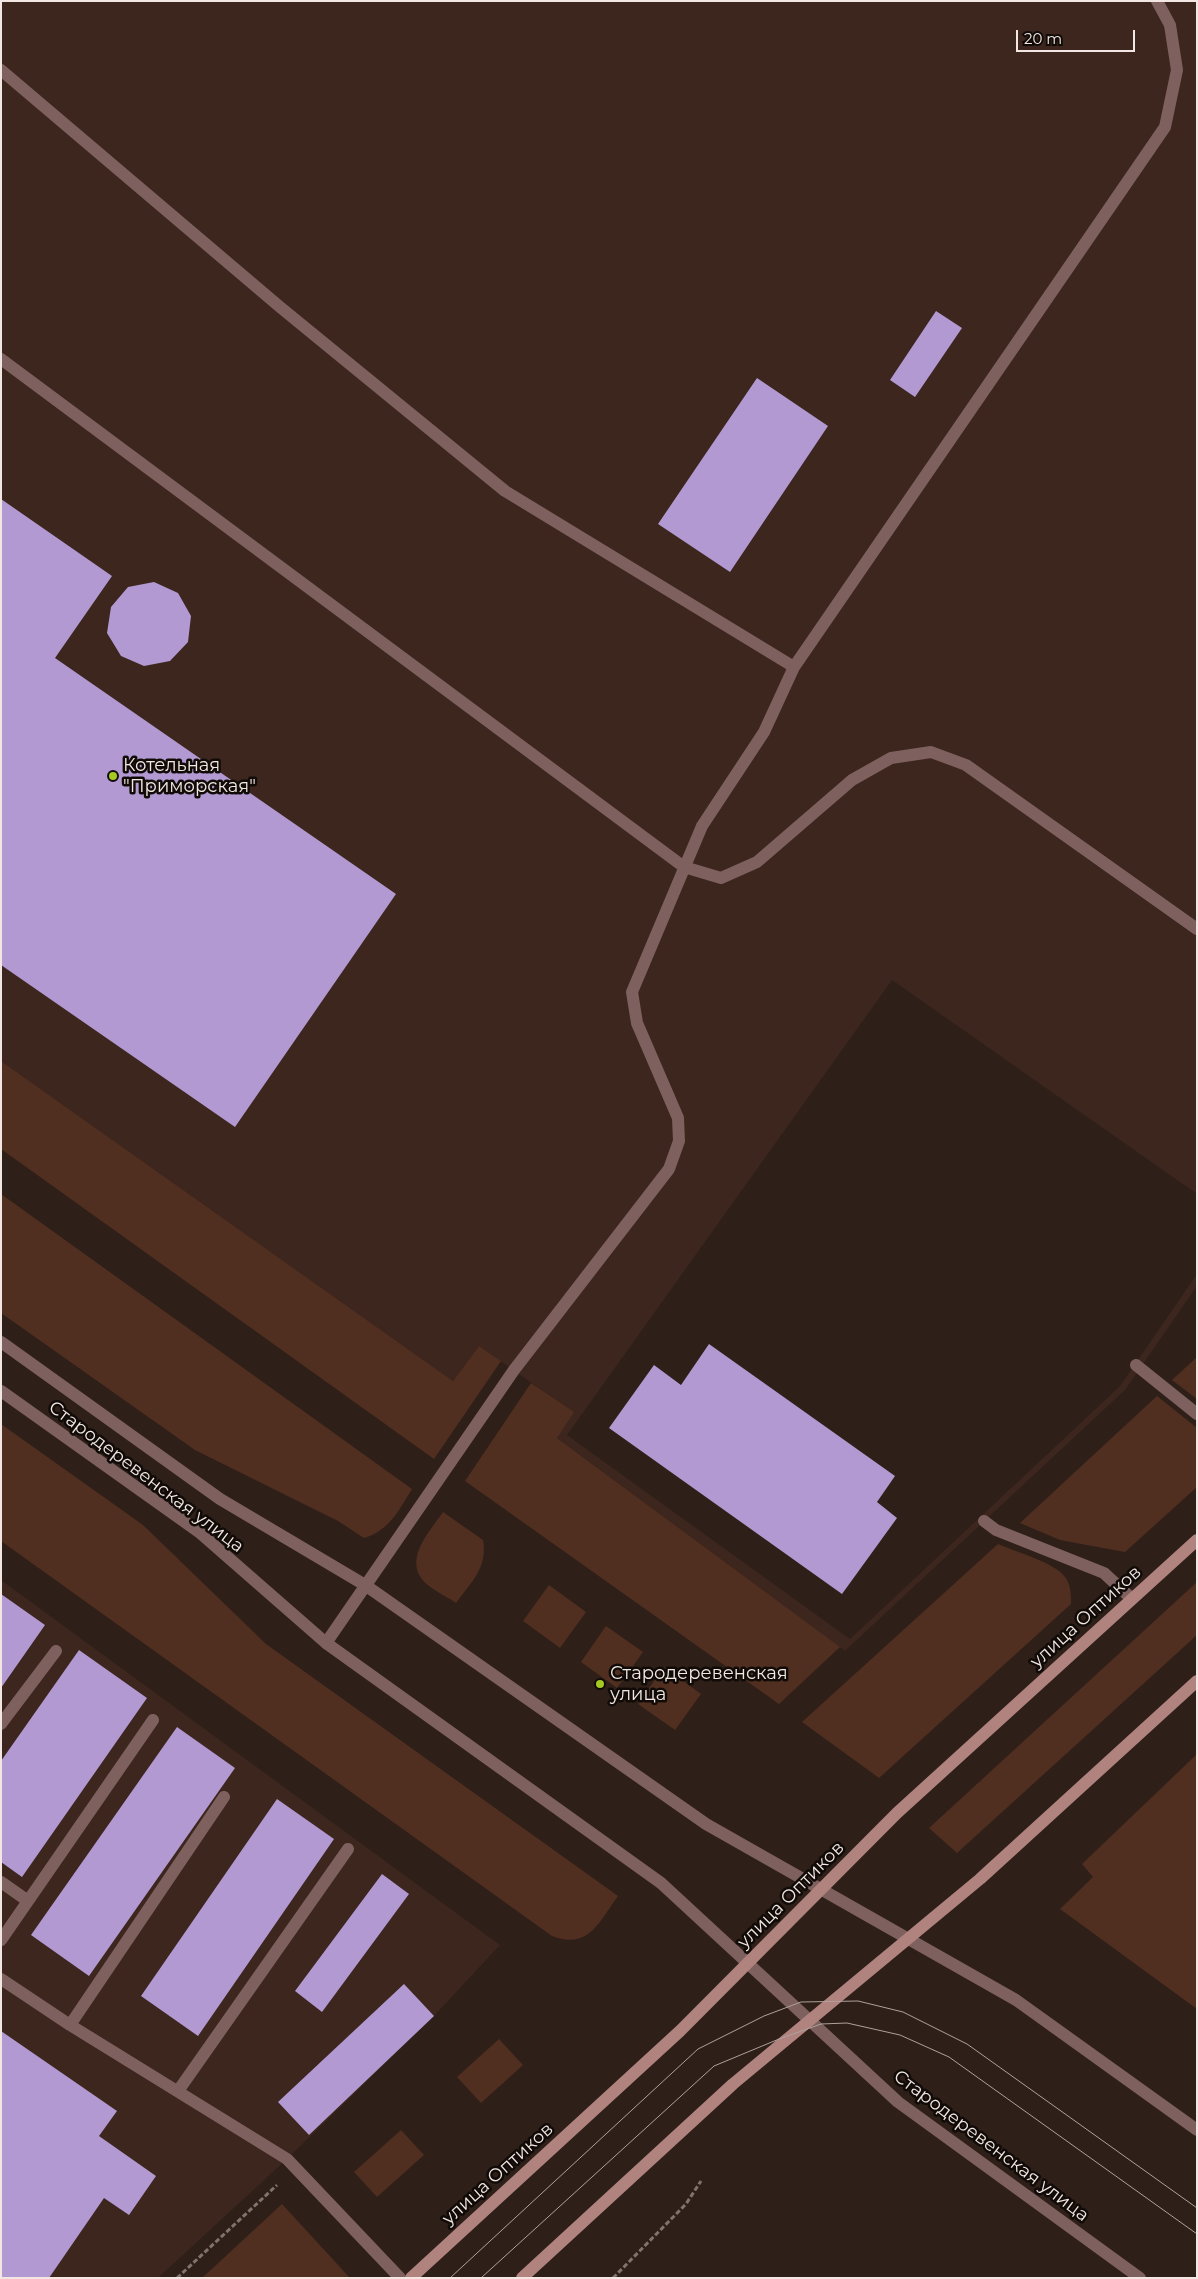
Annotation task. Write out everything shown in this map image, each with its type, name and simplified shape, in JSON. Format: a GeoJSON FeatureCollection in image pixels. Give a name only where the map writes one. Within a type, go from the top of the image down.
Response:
{"type":"FeatureCollection","features":[{"type":"Feature","properties":{"kind":"main road","name":"улица Оптиков"},"geometry":{"type":"LineString","coordinates":[[411,2278],[680,2031],[897,1813],[1197,1540]]}},
{"type":"Feature","properties":{"kind":"main road"},"geometry":{"type":"LineString","coordinates":[[522,2278],[732,2084],[980,1879],[1197,1681]]}},
{"type":"Feature","properties":{"kind":"street"},"geometry":{"type":"LineString","coordinates":[[326,1643],[514,1370],[669,1169],[678,1142],[678,1118],[636,1023],[632,992],[684,867],[702,826],[764,732],[794,668],[1165,126],[1177,70],[1170,25],[1157,1]]}},
{"type":"Feature","properties":{"kind":"street"},"geometry":{"type":"LineString","coordinates":[[1,70],[280,307],[505,491],[794,668]]}},
{"type":"Feature","properties":{"kind":"street"},"geometry":{"type":"LineString","coordinates":[[1,359],[684,867],[721,878],[757,862],[852,780],[891,758],[931,752],[966,765],[1197,929]]}},
{"type":"Feature","properties":{"kind":"street","name":"Стародеревенская улица"},"geometry":{"type":"LineString","coordinates":[[1,1342],[220,1499],[365,1585],[706,1824],[1016,2000],[1197,2130]]}},
{"type":"Feature","properties":{"kind":"street"},"geometry":{"type":"LineString","coordinates":[[1136,1365],[1197,1414]]}},
{"type":"Feature","properties":{"kind":"street","name":"Стародеревенская улица"},"geometry":{"type":"LineString","coordinates":[[1,1391],[199,1532],[326,1643],[661,1882],[898,2102],[1140,2278]]}},
{"type":"Feature","properties":{"kind":"street"},"geometry":{"type":"LineString","coordinates":[[984,1521],[996,1530],[1104,1573],[1132,1599]]}},
{"type":"Feature","properties":{"kind":"street"},"geometry":{"type":"LineString","coordinates":[[1,1724],[56,1651]]}},
{"type":"Feature","properties":{"kind":"street"},"geometry":{"type":"LineString","coordinates":[[1,1940],[153,1720]]}},
{"type":"Feature","properties":{"kind":"street"},"geometry":{"type":"LineString","coordinates":[[70,2025],[224,1797]]}},
{"type":"Feature","properties":{"kind":"street"},"geometry":{"type":"LineString","coordinates":[[178,2091],[348,1849]]}},
{"type":"Feature","properties":{"kind":"street"},"geometry":{"type":"LineString","coordinates":[[1,1882],[28,1901]]}},
{"type":"Feature","properties":{"kind":"street"},"geometry":{"type":"LineString","coordinates":[[1,1979],[70,2025],[286,2159],[400,2278]]}},
{"type":"Feature","properties":{"kind":"path"},"geometry":{"type":"LineString","coordinates":[[176,2278],[295,2168]]}},
{"type":"Feature","properties":{"kind":"path"},"geometry":{"type":"LineString","coordinates":[[613,2278],[686,2204],[701,2181]]}},
{"type":"Feature","properties":{"kind":"shaded area"},"geometry":{"type":"Polygon","coordinates":[[[1,1],[1197,1],[1197,1194],[892,980],[567,1435],[850,1639],[1120,1386],[1197,1274],[1197,1286],[1125,1390],[845,1651],[556,1437],[573,1412],[479,1346],[453,1381],[1,1061],[1,1]]]}},
{"type":"Feature","properties":{"kind":"shaded area"},"geometry":{"type":"Polygon","coordinates":[[[1,1061],[453,1381],[479,1346],[501,1361],[434,1459],[1,1149],[1,1061]]]}},
{"type":"Feature","properties":{"kind":"shaded area"},"geometry":{"type":"Polygon","coordinates":[[[1,1194],[412,1489],[403,1505],[387,1525],[373,1535],[364,1538],[338,1521],[195,1450],[1,1313],[1,1194]]]}},
{"type":"Feature","properties":{"kind":"shaded area"},"geometry":{"type":"Polygon","coordinates":[[[1197,1357],[1197,1399],[1172,1380],[1197,1357]]]}},
{"type":"Feature","properties":{"kind":"shaded area"},"geometry":{"type":"Polygon","coordinates":[[[531,1383],[574,1412],[557,1438],[840,1647],[779,1704],[465,1481],[531,1383]]]}},
{"type":"Feature","properties":{"kind":"shaded area"},"geometry":{"type":"Polygon","coordinates":[[[1157,1396],[1197,1428],[1197,1487],[1125,1552],[1060,1540],[1020,1523],[1157,1396]]]}},
{"type":"Feature","properties":{"kind":"shaded area"},"geometry":{"type":"Polygon","coordinates":[[[1,1424],[143,1525],[266,1644],[618,1896],[599,1924],[584,1936],[575,1939],[552,1936],[1,1541],[1,1424]]]}},
{"type":"Feature","properties":{"kind":"shaded area"},"geometry":{"type":"Polygon","coordinates":[[[443,1512],[483,1540],[484,1550],[481,1567],[456,1603],[428,1585],[421,1578],[417,1569],[416,1561],[422,1543],[443,1512]]]}},
{"type":"Feature","properties":{"kind":"shaded area"},"geometry":{"type":"Polygon","coordinates":[[[998,1544],[1044,1562],[1060,1572],[1068,1583],[1071,1593],[1071,1604],[879,1778],[802,1722],[998,1544]]]}},
{"type":"Feature","properties":{"kind":"shaded area"},"geometry":{"type":"Polygon","coordinates":[[[1,1580],[500,1945],[434,2016],[287,2159],[158,2278],[1,2278],[1,1580]]]}},
{"type":"Feature","properties":{"kind":"shaded area"},"geometry":{"type":"Polygon","coordinates":[[[1197,1582],[1197,1635],[957,1853],[929,1828],[1197,1582]]]}},
{"type":"Feature","properties":{"kind":"shaded area"},"geometry":{"type":"Polygon","coordinates":[[[549,1585],[586,1612],[560,1648],[523,1621],[549,1585]]]}},
{"type":"Feature","properties":{"kind":"shaded area"},"geometry":{"type":"Polygon","coordinates":[[[606,1626],[643,1652],[617,1688],[581,1662],[606,1626]]]}},
{"type":"Feature","properties":{"kind":"shaded area"},"geometry":{"type":"Polygon","coordinates":[[[664,1667],[701,1694],[675,1730],[638,1704],[664,1667]]]}},
{"type":"Feature","properties":{"kind":"shaded area"},"geometry":{"type":"Polygon","coordinates":[[[1197,1754],[1197,2009],[1060,1909],[1093,1877],[1082,1864],[1197,1754]]]}},
{"type":"Feature","properties":{"kind":"shaded area"},"geometry":{"type":"Polygon","coordinates":[[[499,2039],[523,2065],[481,2103],[457,2077],[499,2039]]]}},
{"type":"Feature","properties":{"kind":"shaded area"},"geometry":{"type":"Polygon","coordinates":[[[401,2130],[424,2155],[377,2197],[354,2172],[401,2130]]]}},
{"type":"Feature","properties":{"kind":"shaded area"},"geometry":{"type":"Polygon","coordinates":[[[282,2204],[350,2278],[202,2278],[282,2204]]]}},
{"type":"Feature","properties":{"kind":"building"},"geometry":{"type":"Polygon","coordinates":[[[936,311],[962,328],[915,397],[890,380],[936,311]]]}},
{"type":"Feature","properties":{"kind":"building"},"geometry":{"type":"Polygon","coordinates":[[[757,378],[828,426],[730,572],[658,524],[757,378]]]}},
{"type":"Feature","properties":{"kind":"building","name":"Котельная \"Приморская\""},"geometry":{"type":"Polygon","coordinates":[[[1,499],[112,576],[55,658],[396,894],[235,1127],[1,965],[1,499]]]}},
{"type":"Feature","properties":{"kind":"building"},"geometry":{"type":"Polygon","coordinates":[[[154,582],[178,593],[191,616],[188,642],[170,661],[144,666],[121,656],[107,633],[111,607],[128,587],[154,582]]]}},
{"type":"Feature","properties":{"kind":"building"},"geometry":{"type":"Polygon","coordinates":[[[709,1344],[895,1476],[877,1502],[897,1518],[842,1594],[609,1428],[654,1365],[681,1385],[709,1344]]]}},
{"type":"Feature","properties":{"kind":"building"},"geometry":{"type":"Polygon","coordinates":[[[1,1594],[45,1625],[1,1688],[1,1594]]]}},
{"type":"Feature","properties":{"kind":"building"},"geometry":{"type":"Polygon","coordinates":[[[79,1650],[147,1698],[22,1877],[1,1862],[1,1761],[79,1650]]]}},
{"type":"Feature","properties":{"kind":"building"},"geometry":{"type":"Polygon","coordinates":[[[177,1727],[235,1768],[89,1976],[31,1935],[177,1727]]]}},
{"type":"Feature","properties":{"kind":"building"},"geometry":{"type":"Polygon","coordinates":[[[277,1799],[334,1839],[198,2036],[141,1996],[277,1799]]]}},
{"type":"Feature","properties":{"kind":"building"},"geometry":{"type":"Polygon","coordinates":[[[382,1874],[409,1894],[322,2012],[295,1991],[382,1874]]]}},
{"type":"Feature","properties":{"kind":"building"},"geometry":{"type":"Polygon","coordinates":[[[404,1984],[434,2016],[309,2135],[278,2102],[404,1984]]]}},
{"type":"Feature","properties":{"kind":"building"},"geometry":{"type":"Polygon","coordinates":[[[1,2031],[117,2111],[99,2136],[156,2176],[129,2215],[104,2198],[49,2278],[1,2278],[1,2031]]]}},
{"type":"Feature","properties":{"kind":"tram line"},"geometry":{"type":"LineString","coordinates":[[450,2278],[698,2049],[764,2016],[801,2002],[858,2001],[903,2012],[967,2044],[1197,2208]]}},
{"type":"Feature","properties":{"kind":"tram line"},"geometry":{"type":"LineString","coordinates":[[481,2278],[714,2066],[821,2024],[847,2023],[900,2035],[949,2057],[1197,2234]]}},
{"type":"Feature","properties":{"kind":"place","name":"Котельная \"Приморская\""},"geometry":{"type":"Point","coordinates":[113,776]}},
{"type":"Feature","properties":{"kind":"place","name":"Стародеревенская улица"},"geometry":{"type":"Point","coordinates":[600,1684]}}]}
